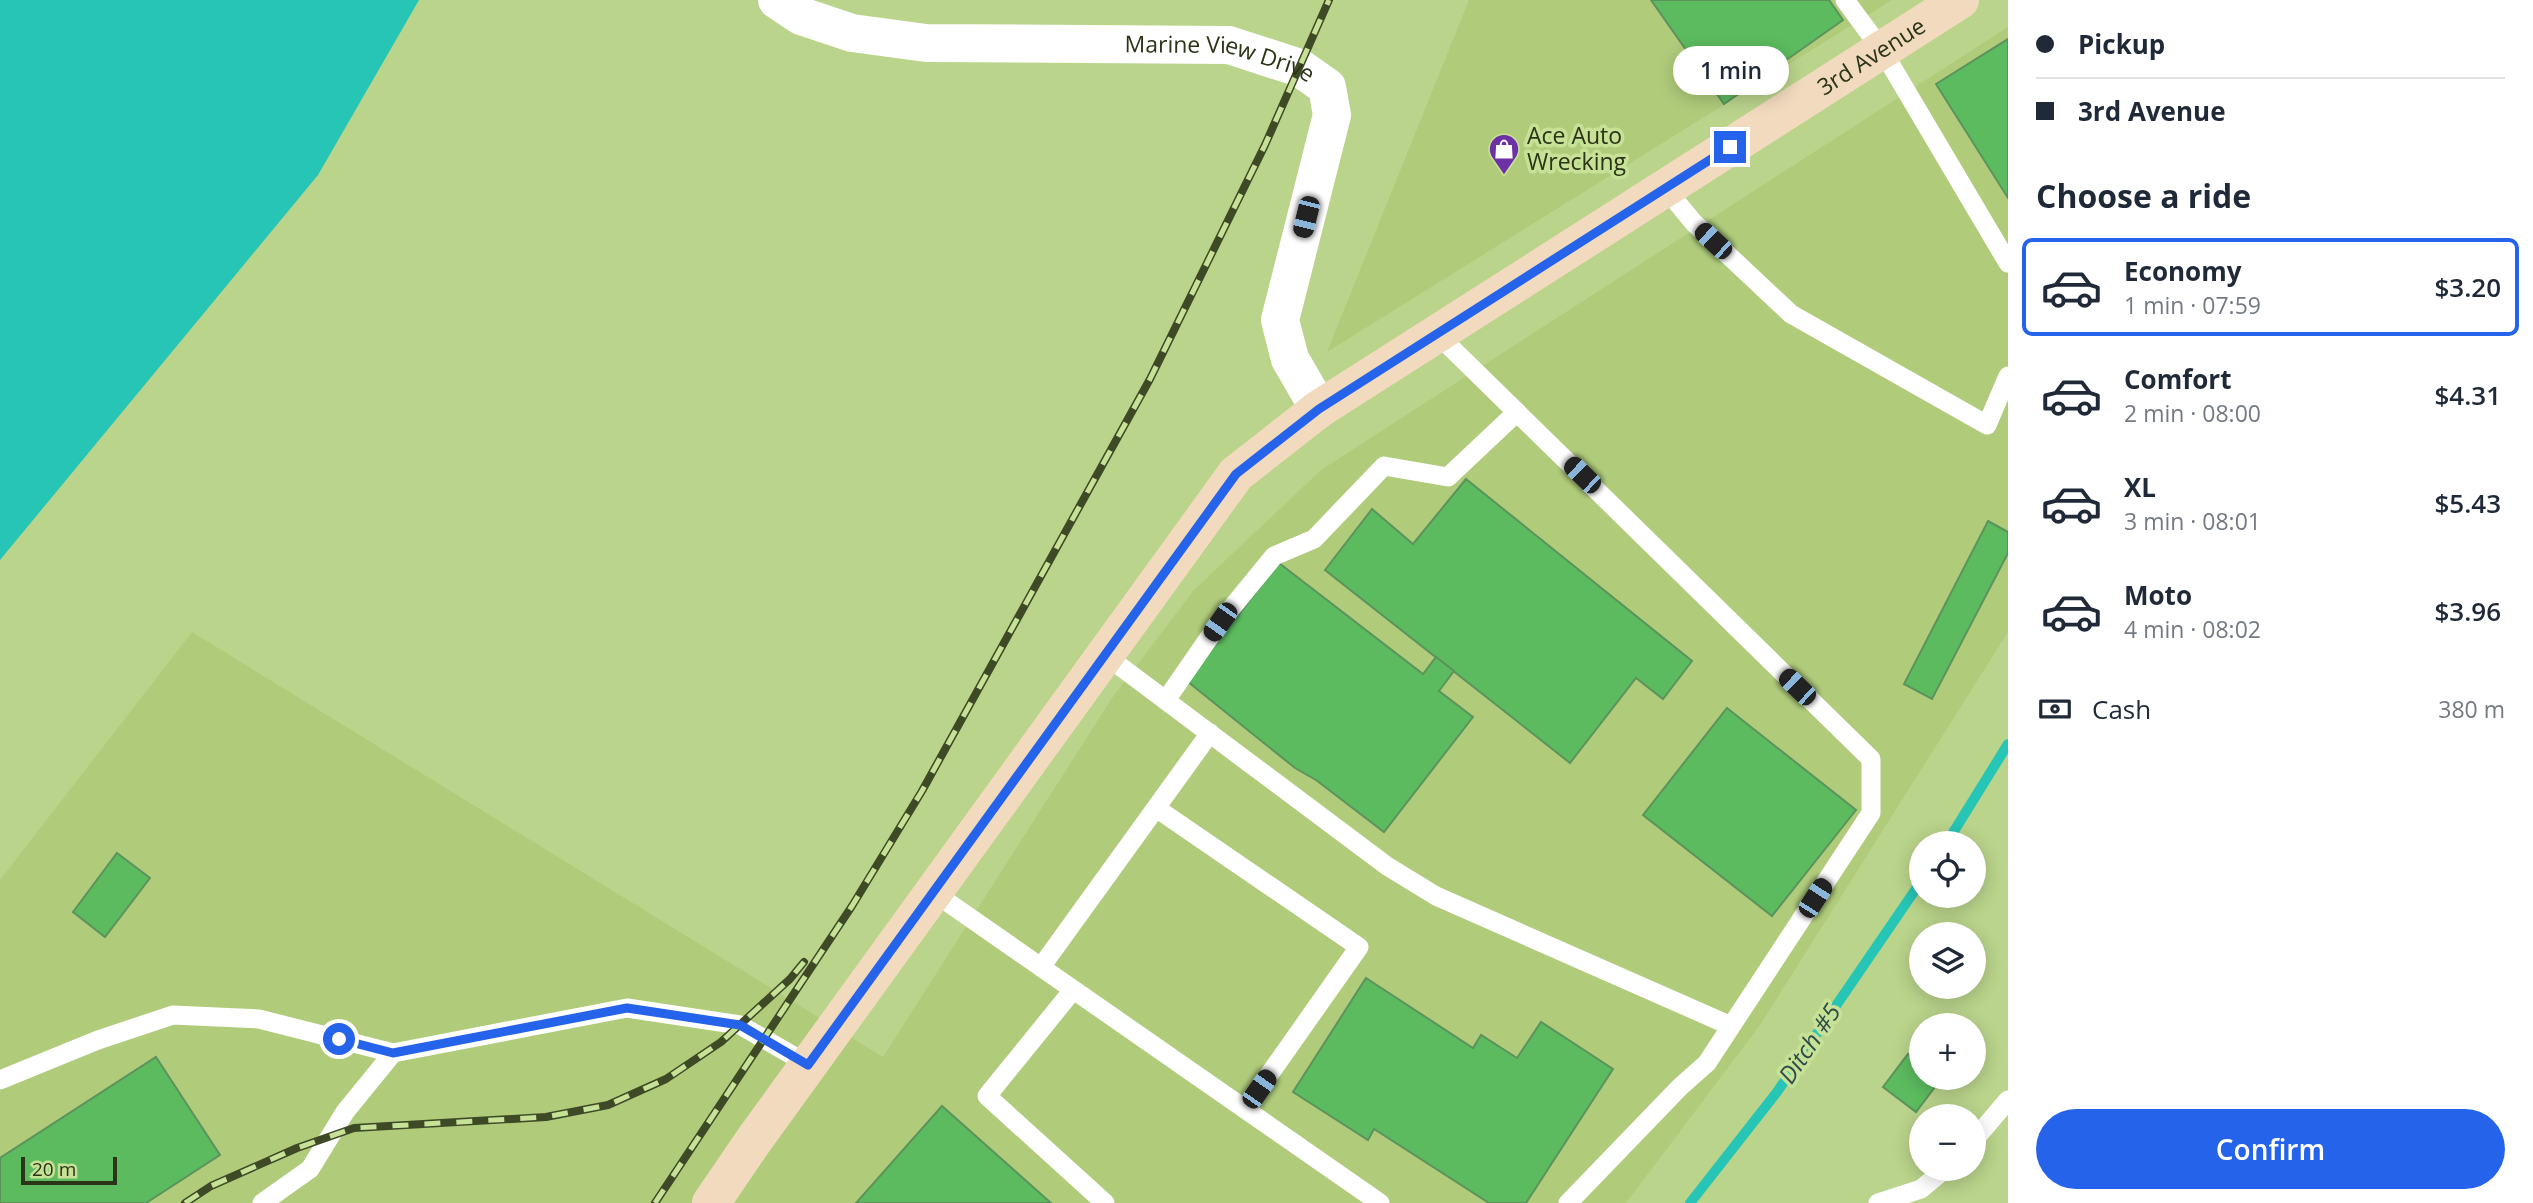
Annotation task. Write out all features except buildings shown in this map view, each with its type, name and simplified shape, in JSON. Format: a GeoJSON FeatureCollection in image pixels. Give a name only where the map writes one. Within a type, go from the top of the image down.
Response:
{"type":"FeatureCollection","features":[{"type":"Feature","properties":{"kind":"main road","name":"3rd Avenue"},"geometry":{"type":"LineString","coordinates":[[711,1203],[1236,474],[1319,409],[1960,0]]}},
{"type":"Feature","properties":{"kind":"street","name":"Marine View Drive"},"geometry":{"type":"LineString","coordinates":[[777,0],[801,16],[852,33],[926,43],[1229,45],[1300,68],[1327,87],[1332,115],[1280,320],[1290,359],[1319,409]]}},
{"type":"Feature","properties":{"kind":"lane"},"geometry":{"type":"LineString","coordinates":[[1844,0],[1882,50],[2008,263]]}},
{"type":"Feature","properties":{"kind":"lane"},"geometry":{"type":"LineString","coordinates":[[1665,188],[1694,223],[1791,314],[1987,425],[2008,376]]}},
{"type":"Feature","properties":{"kind":"lane"},"geometry":{"type":"LineString","coordinates":[[1437,334],[1871,759],[1871,813],[1707,1063],[1679,1087],[1568,1203]]}},
{"type":"Feature","properties":{"kind":"lane"},"geometry":{"type":"LineString","coordinates":[[1166,700],[1220,622],[1274,556],[1314,539],[1384,466],[1448,477],[1517,412]]}},
{"type":"Feature","properties":{"kind":"lane"},"geometry":{"type":"LineString","coordinates":[[1105,655],[1387,866],[1436,896],[1731,1026]]}},
{"type":"Feature","properties":{"kind":"lane"},"geometry":{"type":"LineString","coordinates":[[1041,967],[1210,733]]}},
{"type":"Feature","properties":{"kind":"lane"},"geometry":{"type":"LineString","coordinates":[[1156,808],[1359,947],[1245,1109]]}},
{"type":"Feature","properties":{"kind":"lane"},"geometry":{"type":"LineString","coordinates":[[933,892],[1380,1203]]}},
{"type":"Feature","properties":{"kind":"lane"},"geometry":{"type":"LineString","coordinates":[[1073,990],[987,1096],[1105,1203]]}},
{"type":"Feature","properties":{"kind":"lane"},"geometry":{"type":"LineString","coordinates":[[0,1080],[98,1040],[173,1015],[259,1019],[393,1053],[627,1008],[740,1025],[808,1065]]}},
{"type":"Feature","properties":{"kind":"lane"},"geometry":{"type":"LineString","coordinates":[[262,1203],[310,1168],[345,1112],[393,1053]]}},
{"type":"Feature","properties":{"kind":"lane"},"geometry":{"type":"LineString","coordinates":[[1986,1126],[2008,1100]]}},
{"type":"Feature","properties":{"kind":"lane"},"geometry":{"type":"LineString","coordinates":[[1878,1203],[1921,1189],[1931,1181]]}},
{"type":"Feature","properties":{"kind":"shaded area","name":"Ace Auto Wrecking"},"geometry":{"type":"Polygon","coordinates":[[[1469,0],[1892,0],[1327,352],[1469,0]]]}},
{"type":"Feature","properties":{"kind":"shaded area"},"geometry":{"type":"Polygon","coordinates":[[[2008,27],[2008,632],[1760,1025],[1626,1203],[0,1203],[0,880],[192,632],[883,1057],[1112,698],[1194,590],[1321,470],[2008,27]]]}},
{"type":"Feature","properties":{"kind":"water"},"geometry":{"type":"Polygon","coordinates":[[[0,0],[419,0],[318,175],[0,560],[0,0]]]}},
{"type":"Feature","properties":{"kind":"waterway","name":"Ditch #5"},"geometry":{"type":"LineString","coordinates":[[1954,831],[2008,744]]}},
{"type":"Feature","properties":{"kind":"waterway","name":"Ditch #5"},"geometry":{"type":"LineString","coordinates":[[1690,1203],[1777,1092],[1909,899]]}},
{"type":"Feature","properties":{"kind":"railway"},"geometry":{"type":"LineString","coordinates":[[655,1203],[852,906],[922,791],[1150,379],[1265,145],[1329,0]]}},
{"type":"Feature","properties":{"kind":"railway"},"geometry":{"type":"LineString","coordinates":[[185,1203],[211,1186],[297,1148],[354,1128],[546,1117],[608,1105],[666,1079],[721,1042],[790,979],[804,962]]}},
{"type":"Feature","properties":{"kind":"place","name":"Ace Auto Wrecking"},"geometry":{"type":"Point","coordinates":[1504,176]}},
{"type":"Feature","properties":{"kind":"route"},"geometry":{"type":"LineString","coordinates":[[339,1039],[393,1053],[627,1008],[740,1025],[808,1065],[1236,474],[1319,409],[1730,147]]}}]}
